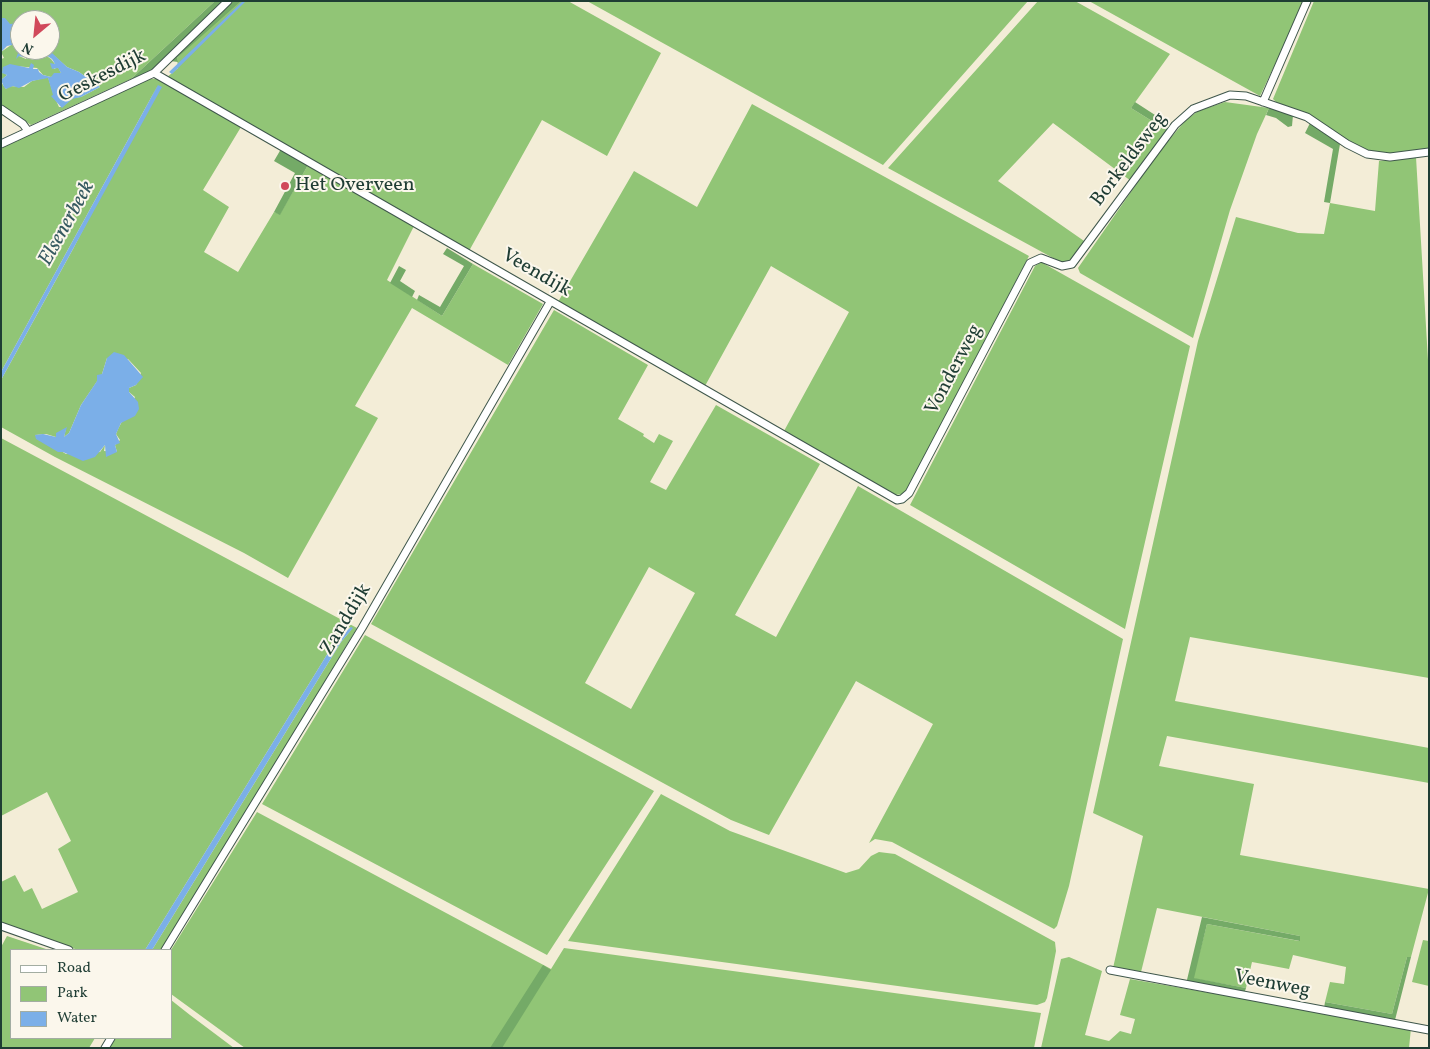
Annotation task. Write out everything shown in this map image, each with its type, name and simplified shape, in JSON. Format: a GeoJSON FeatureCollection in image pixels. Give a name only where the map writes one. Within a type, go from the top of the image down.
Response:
{"type":"FeatureCollection","features":[{"type":"Feature","properties":{"kind":"street","name":"Geskesdijk"},"geometry":{"type":"LineString","coordinates":[[1,144],[154,73],[228,1]]}},
{"type":"Feature","properties":{"kind":"street"},"geometry":{"type":"LineString","coordinates":[[1263,102],[1307,1]]}},
{"type":"Feature","properties":{"kind":"street","name":"Veendijk"},"geometry":{"type":"LineString","coordinates":[[154,73],[892,498],[902,499]]}},
{"type":"Feature","properties":{"kind":"street","name":"Borkeldsweg"},"geometry":{"type":"LineString","coordinates":[[1038,258],[1068,266],[1078,259],[1183,116],[1206,103],[1230,95],[1246,96],[1307,117],[1347,144],[1368,154],[1390,156],[1429,152]]}},
{"type":"Feature","properties":{"kind":"street"},"geometry":{"type":"LineString","coordinates":[[1,109],[23,124],[28,131]]}},
{"type":"Feature","properties":{"kind":"street","name":"Vonderweg"},"geometry":{"type":"LineString","coordinates":[[902,499],[910,493],[1028,266],[1038,258]]}},
{"type":"Feature","properties":{"kind":"street","name":"Zanddijk"},"geometry":{"type":"LineString","coordinates":[[166,949],[362,628],[550,302]]}},
{"type":"Feature","properties":{"kind":"street"},"geometry":{"type":"LineString","coordinates":[[1,926],[66,949]]}},
{"type":"Feature","properties":{"kind":"street","name":"Veenweg"},"geometry":{"type":"LineString","coordinates":[[1110,970],[1149,979],[1429,1030]]}},
{"type":"Feature","properties":{"kind":"green space"},"geometry":{"type":"Polygon","coordinates":[[[1,1],[215,1],[131,79],[31,125],[1,105],[1,82],[6,89],[9,86],[24,87],[32,81],[48,77],[59,107],[62,107],[72,98],[81,97],[100,87],[59,60],[60,10],[10,10],[10,25],[5,19],[1,18],[1,1]]]}},
{"type":"Feature","properties":{"kind":"green space"},"geometry":{"type":"Polygon","coordinates":[[[215,1],[225,1],[158,65],[149,72],[131,79],[215,1]]]}},
{"type":"Feature","properties":{"kind":"green space"},"geometry":{"type":"Polygon","coordinates":[[[232,1],[241,1],[177,58],[178,62],[170,61],[232,1]]]}},
{"type":"Feature","properties":{"kind":"green space"},"geometry":{"type":"Polygon","coordinates":[[[236,1],[568,1],[661,53],[607,156],[542,120],[469,251],[166,78],[178,68],[177,58],[236,1]]]}},
{"type":"Feature","properties":{"kind":"green space"},"geometry":{"type":"Polygon","coordinates":[[[587,1],[1028,1],[883,165],[587,1]]]}},
{"type":"Feature","properties":{"kind":"green space"},"geometry":{"type":"Polygon","coordinates":[[[1038,1],[1075,1],[1170,54],[1131,108],[1168,131],[1131,181],[1053,123],[998,181],[1087,243],[1068,263],[1064,264],[888,168],[1038,1]]]}},
{"type":"Feature","properties":{"kind":"green space"},"geometry":{"type":"Polygon","coordinates":[[[1089,1],[1305,1],[1260,96],[1089,1]]]}},
{"type":"Feature","properties":{"kind":"green space"},"geometry":{"type":"Polygon","coordinates":[[[1314,1],[1429,1],[1429,150],[1381,155],[1364,151],[1303,113],[1273,99],[1314,1]]]}},
{"type":"Feature","properties":{"kind":"green space"},"geometry":{"type":"Polygon","coordinates":[[[10,46],[10,60],[52,60],[55,64],[51,64],[54,69],[58,67],[61,73],[51,77],[43,75],[37,68],[15,66],[4,73],[7,75],[1,80],[1,59],[4,58],[1,52],[10,46]]]}},
{"type":"Feature","properties":{"kind":"green space"},"geometry":{"type":"Polygon","coordinates":[[[148,79],[159,79],[241,127],[203,190],[229,207],[204,252],[238,272],[274,212],[280,214],[308,165],[414,226],[387,280],[442,316],[473,264],[543,304],[508,365],[412,308],[355,406],[378,418],[288,578],[244,553],[55,457],[1,427],[1,380],[73,249],[158,85],[1,372],[1,148],[148,79]],[[107,358],[102,374],[81,405],[69,433],[64,437],[66,428],[56,437],[46,434],[35,435],[66,454],[100,452],[105,445],[104,451],[117,452],[115,445],[120,440],[116,434],[135,397],[129,392],[129,388],[136,385],[141,373],[128,359],[107,358]]]}},
{"type":"Feature","properties":{"kind":"green space"},"geometry":{"type":"Polygon","coordinates":[[[1135,102],[1172,126],[1168,131],[1131,108],[1135,102]]]}},
{"type":"Feature","properties":{"kind":"green space"},"geometry":{"type":"Polygon","coordinates":[[[1225,102],[1269,108],[1257,134],[1230,210],[1193,338],[1080,273],[1078,268],[1158,153],[1185,121],[1198,111],[1225,102]]]}},
{"type":"Feature","properties":{"kind":"green space"},"geometry":{"type":"Polygon","coordinates":[[[752,104],[1029,256],[905,494],[894,495],[784,431],[849,312],[771,266],[705,386],[558,302],[634,171],[697,207],[752,104]]]}},
{"type":"Feature","properties":{"kind":"green space"},"geometry":{"type":"Polygon","coordinates":[[[1269,108],[1293,115],[1292,126],[1288,127],[1276,118],[1266,115],[1269,108]]]}},
{"type":"Feature","properties":{"kind":"green space"},"geometry":{"type":"Polygon","coordinates":[[[1310,123],[1340,144],[1330,203],[1324,202],[1333,149],[1305,133],[1310,123]]]}},
{"type":"Feature","properties":{"kind":"green space"},"geometry":{"type":"Polygon","coordinates":[[[281,149],[308,165],[280,215],[274,212],[295,173],[274,161],[281,149]]]}},
{"type":"Feature","properties":{"kind":"green space"},"geometry":{"type":"Polygon","coordinates":[[[1416,157],[1429,377],[1429,678],[1190,637],[1175,701],[1429,748],[1429,783],[1167,736],[1159,766],[1254,784],[1240,855],[1429,889],[1411,957],[1407,957],[1392,1014],[1325,1002],[1330,982],[1344,984],[1346,967],[1293,955],[1289,969],[1252,962],[1246,988],[1193,978],[1207,924],[1299,941],[1300,936],[1157,908],[1140,976],[1113,968],[1143,836],[1093,813],[1198,341],[1236,217],[1298,233],[1324,234],[1330,203],[1375,211],[1379,161],[1416,157]]]}},
{"type":"Feature","properties":{"kind":"green space"},"geometry":{"type":"Polygon","coordinates":[[[447,248],[473,264],[442,316],[417,300],[419,295],[440,307],[464,266],[443,254],[447,248]]]}},
{"type":"Feature","properties":{"kind":"green space"},"geometry":{"type":"Polygon","coordinates":[[[1041,262],[1190,346],[1125,629],[910,505],[1035,266],[1041,262]]]}},
{"type":"Feature","properties":{"kind":"green space"},"geometry":{"type":"Polygon","coordinates":[[[399,266],[406,270],[400,281],[415,291],[412,297],[390,283],[399,266]]]}},
{"type":"Feature","properties":{"kind":"green space"},"geometry":{"type":"Polygon","coordinates":[[[554,310],[648,365],[618,419],[644,434],[643,436],[654,443],[659,434],[673,441],[650,482],[666,490],[716,405],[820,464],[735,615],[776,637],[858,486],[1123,639],[1069,886],[1057,926],[1054,929],[892,842],[875,839],[869,843],[933,724],[856,681],[769,835],[731,820],[371,624],[554,310]],[[649,567],[585,683],[631,709],[695,593],[649,567]]]}},
{"type":"Feature","properties":{"kind":"green space"},"geometry":{"type":"Polygon","coordinates":[[[1,438],[357,628],[163,949],[153,949],[341,642],[351,630],[350,627],[336,640],[146,949],[75,949],[1,923],[1,882],[15,875],[24,892],[32,888],[42,909],[78,892],[58,849],[71,841],[47,792],[1,816],[1,438]]]}},
{"type":"Feature","properties":{"kind":"green space"},"geometry":{"type":"Polygon","coordinates":[[[365,635],[654,791],[547,955],[262,804],[365,635]]]}},
{"type":"Feature","properties":{"kind":"green space"},"geometry":{"type":"Polygon","coordinates":[[[661,794],[730,831],[846,873],[859,869],[871,856],[879,852],[895,854],[1055,942],[1056,951],[1045,1002],[1037,1005],[568,941],[661,794]]]}},
{"type":"Feature","properties":{"kind":"green space"},"geometry":{"type":"Polygon","coordinates":[[[257,812],[551,969],[564,948],[1041,1013],[1034,1048],[245,1048],[172,995],[172,949],[257,812]]]}},
{"type":"Feature","properties":{"kind":"green space"},"geometry":{"type":"Polygon","coordinates":[[[1202,917],[1300,936],[1300,941],[1207,924],[1194,978],[1246,988],[1244,994],[1186,984],[1202,917]]]}},
{"type":"Feature","properties":{"kind":"green space"},"geometry":{"type":"Polygon","coordinates":[[[7,936],[46,949],[10,949],[10,1039],[94,1039],[89,1048],[1,1048],[1,947],[7,936]]]}},
{"type":"Feature","properties":{"kind":"green space"},"geometry":{"type":"Polygon","coordinates":[[[1423,940],[1429,941],[1429,986],[1412,982],[1423,940]]]}},
{"type":"Feature","properties":{"kind":"green space"},"geometry":{"type":"Polygon","coordinates":[[[1069,957],[1102,971],[1085,1035],[1109,1041],[1120,1031],[1131,1034],[1135,1019],[1120,1015],[1130,979],[1411,1028],[1409,1048],[1041,1048],[1061,959],[1069,957]]]}},
{"type":"Feature","properties":{"kind":"green space"},"geometry":{"type":"Polygon","coordinates":[[[1407,957],[1411,957],[1395,1020],[1324,1008],[1325,1002],[1392,1014],[1407,957]]]}},
{"type":"Feature","properties":{"kind":"green space"},"geometry":{"type":"Polygon","coordinates":[[[543,965],[551,970],[502,1048],[490,1048],[543,965]]]}},
{"type":"Feature","properties":{"kind":"green space"},"geometry":{"type":"Polygon","coordinates":[[[172,1001],[234,1048],[109,1048],[114,1039],[172,1039],[172,1001]]]}},
{"type":"Feature","properties":{"kind":"water"},"geometry":{"type":"Polygon","coordinates":[[[243,1],[246,1],[172,74],[169,72],[243,1]]]}},
{"type":"Feature","properties":{"kind":"water"},"geometry":{"type":"Polygon","coordinates":[[[1,18],[5,18],[10,24],[10,45],[1,52],[1,18]]]}},
{"type":"Feature","properties":{"kind":"water"},"geometry":{"type":"Polygon","coordinates":[[[53,60],[60,60],[67,67],[79,72],[100,87],[81,97],[72,99],[62,108],[51,96],[53,95],[48,78],[32,81],[19,88],[13,86],[6,89],[1,80],[7,75],[2,73],[3,67],[10,64],[29,68],[31,63],[34,65],[33,69],[38,69],[43,75],[51,77],[54,73],[61,73],[58,68],[52,69],[50,63],[55,64],[53,60]]]}},
{"type":"Feature","properties":{"kind":"water"},"geometry":{"type":"Polygon","coordinates":[[[158,85],[162,87],[1,380],[1,372],[158,85]]]}},
{"type":"Feature","properties":{"kind":"water"},"geometry":{"type":"Polygon","coordinates":[[[114,352],[124,355],[143,377],[136,385],[129,388],[129,392],[138,402],[139,409],[135,416],[121,423],[116,434],[120,443],[115,445],[117,452],[106,457],[105,445],[95,457],[83,461],[63,452],[58,452],[36,439],[35,435],[43,434],[56,437],[56,433],[67,427],[64,437],[69,433],[81,405],[97,381],[97,375],[102,374],[107,358],[114,352]]]}},
{"type":"Feature","properties":{"kind":"water"},"geometry":{"type":"Polygon","coordinates":[[[351,627],[353,628],[341,642],[153,949],[146,949],[336,640],[351,627]]]}},
{"type":"Feature","properties":{"kind":"place","name":"Het Overveen"},"geometry":{"type":"Point","coordinates":[285,186]}},
{"type":"Feature","properties":{"kind":"water label","name":"Elsenerbeek"},"geometry":{"type":"Point","coordinates":[68,224]}}]}
